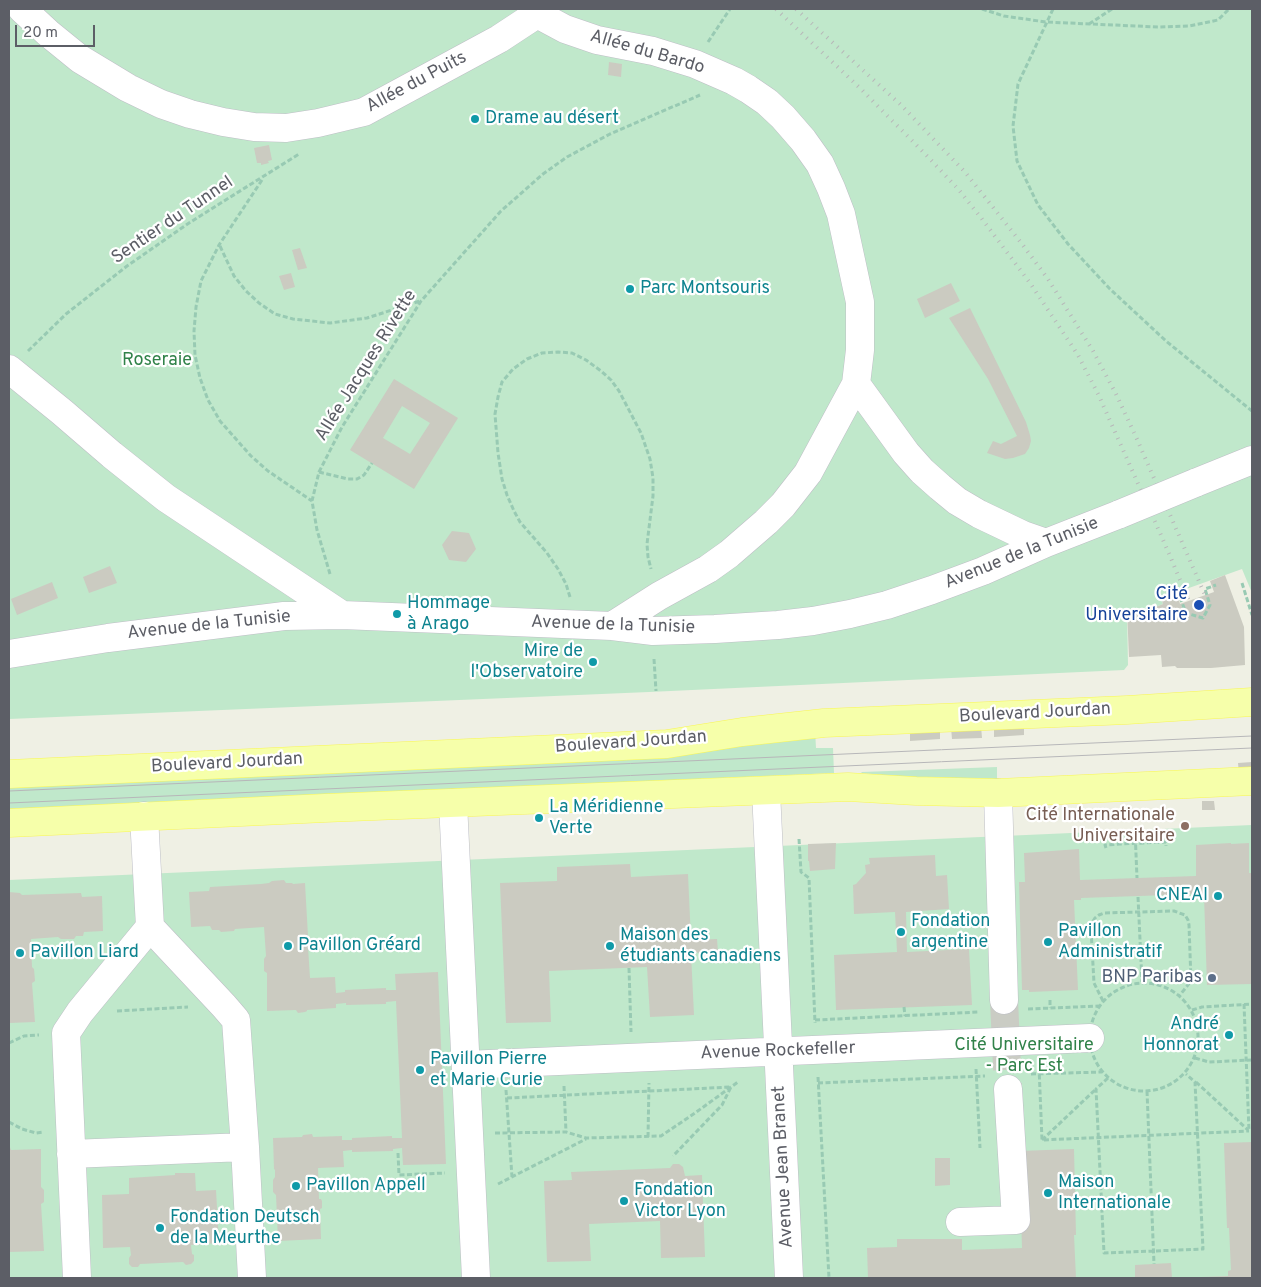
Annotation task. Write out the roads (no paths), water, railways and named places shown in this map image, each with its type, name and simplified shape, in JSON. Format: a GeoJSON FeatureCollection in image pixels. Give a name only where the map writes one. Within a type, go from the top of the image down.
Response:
{"type":"FeatureCollection","features":[{"type":"Feature","properties":{"kind":"main road","name":"Boulevard Jourdan"},"geometry":{"type":"LineString","coordinates":[[9,774],[667,744],[742,732],[824,723],[1252,702]]}},
{"type":"Feature","properties":{"kind":"main road"},"geometry":{"type":"LineString","coordinates":[[9,823],[848,787],[998,793],[1252,781]]}},
{"type":"Feature","properties":{"kind":"street","name":"Allée du Puits"},"geometry":{"type":"LineString","coordinates":[[22,9],[80,59],[128,88],[161,104],[190,114],[223,122],[254,127],[286,128],[318,123],[364,112],[491,43],[535,12]]}},
{"type":"Feature","properties":{"kind":"street","name":"Allée du Bardo"},"geometry":{"type":"LineString","coordinates":[[535,12],[565,30],[597,40],[653,51],[695,64],[734,81],[767,102],[803,140],[820,164],[841,214],[860,302],[860,350],[856,384]]}},
{"type":"Feature","properties":{"kind":"street"},"geometry":{"type":"LineString","coordinates":[[9,369],[112,456],[166,498],[342,615]]}},
{"type":"Feature","properties":{"kind":"street"},"geometry":{"type":"LineString","coordinates":[[612,626],[659,596],[708,569],[749,538],[783,505],[808,473],[856,384],[906,453],[940,487],[957,501],[986,518],[1023,536],[1046,543]]}},
{"type":"Feature","properties":{"kind":"street","name":"Avenue de la Tunisie"},"geometry":{"type":"LineString","coordinates":[[9,654],[108,638],[284,616],[342,615],[612,626],[653,630],[778,626],[841,616],[887,605],[932,590],[984,571],[1046,543],[1252,460]]}},
{"type":"Feature","properties":{"kind":"street","name":"Avenue Jean Branet"},"geometry":{"type":"LineString","coordinates":[[766,791],[790,1278]]}},
{"type":"Feature","properties":{"kind":"street"},"geometry":{"type":"LineString","coordinates":[[998,793],[1016,1005]]}},
{"type":"Feature","properties":{"kind":"street"},"geometry":{"type":"LineString","coordinates":[[453,803],[476,1278]]}},
{"type":"Feature","properties":{"kind":"street"},"geometry":{"type":"LineString","coordinates":[[144,816],[150,927],[236,1020],[252,1278]]}},
{"type":"Feature","properties":{"kind":"street"},"geometry":{"type":"LineString","coordinates":[[77,1278],[66,1033],[80,1012],[150,927]]}},
{"type":"Feature","properties":{"kind":"street","name":"Avenue Rockefeller"},"geometry":{"type":"LineString","coordinates":[[466,1065],[1090,1038]]}},
{"type":"Feature","properties":{"kind":"street"},"geometry":{"type":"LineString","coordinates":[[960,1222],[1016,1220],[1011,1080]]}},
{"type":"Feature","properties":{"kind":"street"},"geometry":{"type":"LineString","coordinates":[[71,1142],[245,1147]]}},
{"type":"Feature","properties":{"kind":"tunnel"},"geometry":{"type":"LineString","coordinates":[[1004,1000],[1008,1089]]}},
{"type":"Feature","properties":{"kind":"tram line"},"geometry":{"type":"LineString","coordinates":[[9,791],[1252,736]]}},
{"type":"Feature","properties":{"kind":"tram line"},"geometry":{"type":"LineString","coordinates":[[9,803],[1252,748]]}},
{"type":"Feature","properties":{"kind":"railway"},"geometry":{"type":"LineString","coordinates":[[776,9],[861,89],[959,190],[1030,283],[1078,355],[1099,396],[1189,601]]}},
{"type":"Feature","properties":{"kind":"railway"},"geometry":{"type":"LineString","coordinates":[[796,9],[901,105],[965,172],[1048,279],[1093,351],[1116,394],[1205,595]]}},
{"type":"Feature","properties":{"kind":"place","name":"Drame au désert"},"geometry":{"type":"Point","coordinates":[475,119]}},
{"type":"Feature","properties":{"kind":"place","name":"Parc Montsouris"},"geometry":{"type":"Point","coordinates":[630,289]}},
{"type":"Feature","properties":{"kind":"place","name":"Cité Universitaire"},"geometry":{"type":"Point","coordinates":[1199,605]}},
{"type":"Feature","properties":{"kind":"place","name":"Hommage à Arago"},"geometry":{"type":"Point","coordinates":[397,614]}},
{"type":"Feature","properties":{"kind":"place","name":"Mire de l'Observatoire"},"geometry":{"type":"Point","coordinates":[593,662]}},
{"type":"Feature","properties":{"kind":"place","name":"La Méridienne Verte"},"geometry":{"type":"Point","coordinates":[539,818]}},
{"type":"Feature","properties":{"kind":"place","name":"Cité Internationale Universitaire"},"geometry":{"type":"Point","coordinates":[1185,826]}},
{"type":"Feature","properties":{"kind":"place","name":"CNEAI"},"geometry":{"type":"Point","coordinates":[1218,896]}},
{"type":"Feature","properties":{"kind":"place","name":"Fondation argentine"},"geometry":{"type":"Point","coordinates":[901,932]}},
{"type":"Feature","properties":{"kind":"place","name":"Pavillon Administratif"},"geometry":{"type":"Point","coordinates":[1048,942]}},
{"type":"Feature","properties":{"kind":"place","name":"Pavillon Gréard"},"geometry":{"type":"Point","coordinates":[288,946]}},
{"type":"Feature","properties":{"kind":"place","name":"Maison des étudiants canadiens"},"geometry":{"type":"Point","coordinates":[610,946]}},
{"type":"Feature","properties":{"kind":"place","name":"Pavillon Liard"},"geometry":{"type":"Point","coordinates":[20,953]}},
{"type":"Feature","properties":{"kind":"place","name":"BNP Paribas"},"geometry":{"type":"Point","coordinates":[1212,978]}},
{"type":"Feature","properties":{"kind":"place","name":"André Honnorat"},"geometry":{"type":"Point","coordinates":[1229,1035]}},
{"type":"Feature","properties":{"kind":"place","name":"Pavillon Pierre et Marie Curie"},"geometry":{"type":"Point","coordinates":[420,1070]}},
{"type":"Feature","properties":{"kind":"place","name":"Pavillon Appell"},"geometry":{"type":"Point","coordinates":[296,1186]}},
{"type":"Feature","properties":{"kind":"place","name":"Maison Internationale"},"geometry":{"type":"Point","coordinates":[1048,1193]}},
{"type":"Feature","properties":{"kind":"place","name":"Fondation Victor Lyon"},"geometry":{"type":"Point","coordinates":[624,1201]}},
{"type":"Feature","properties":{"kind":"place","name":"Fondation Deutsch de la Meurthe"},"geometry":{"type":"Point","coordinates":[160,1228]}},
{"type":"Feature","properties":{"kind":"park label","name":"Roseraie"},"geometry":{"type":"Point","coordinates":[157,361]}},
{"type":"Feature","properties":{"kind":"park label","name":"Cité Universitaire - Parc Est"},"geometry":{"type":"Point","coordinates":[1024,1056]}}]}
